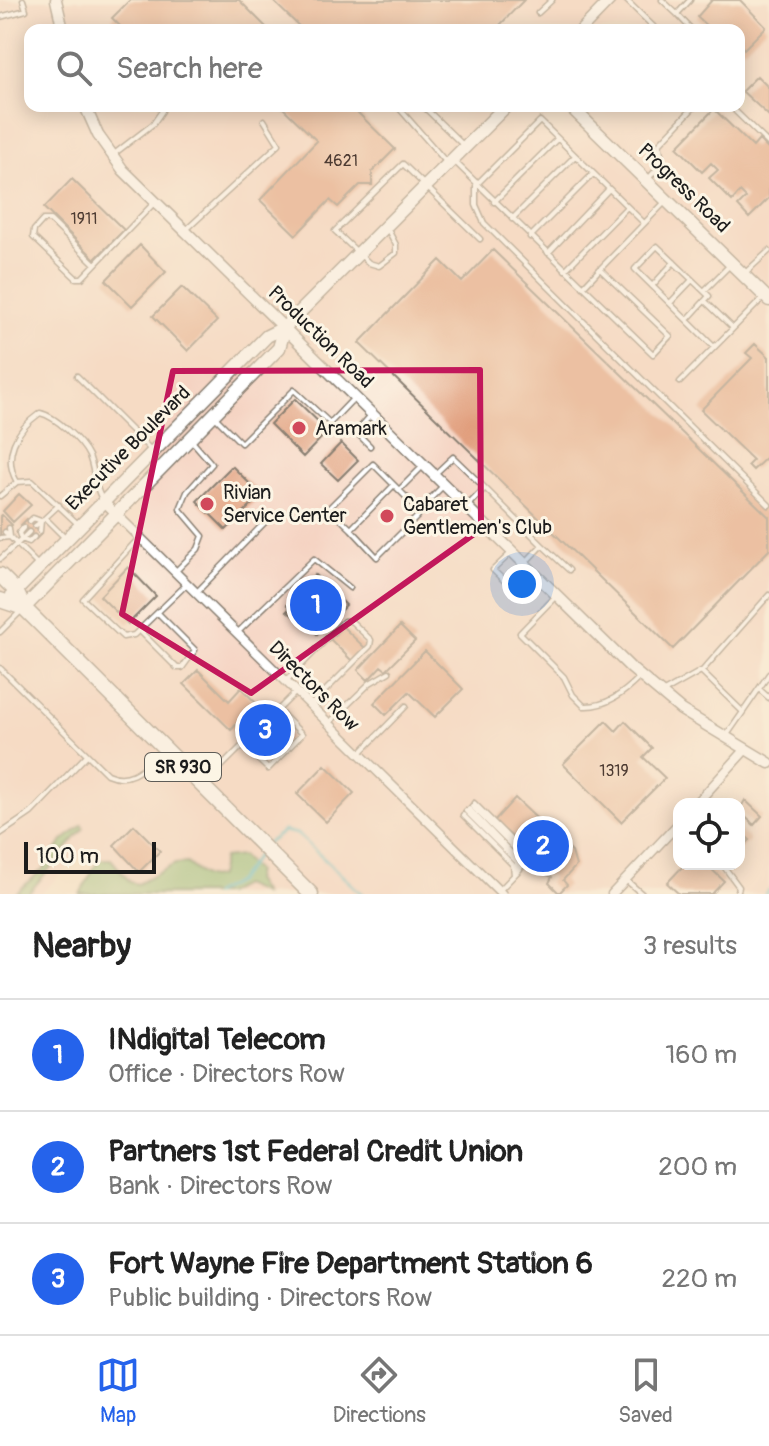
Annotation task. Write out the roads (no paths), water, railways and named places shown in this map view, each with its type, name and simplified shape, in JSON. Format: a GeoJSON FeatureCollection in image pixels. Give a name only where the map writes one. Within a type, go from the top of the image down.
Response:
{"type":"FeatureCollection","features":[{"type":"Feature","properties":{"kind":"highway","name":"SR 930"},"geometry":{"type":"LineString","coordinates":[[0,575],[16,591],[24,608],[311,894]]}},
{"type":"Feature","properties":{"kind":"highway"},"geometry":{"type":"LineString","coordinates":[[1,604],[24,608]]}},
{"type":"Feature","properties":{"kind":"main road","name":"Executive Boulevard"},"geometry":{"type":"LineString","coordinates":[[1,604],[267,336],[285,327],[500,112]]}},
{"type":"Feature","properties":{"kind":"main road","name":"Progress Road"},"geometry":{"type":"LineString","coordinates":[[576,112],[767,298]]}},
{"type":"Feature","properties":{"kind":"main road","name":"Executive Boulevard"},"geometry":{"type":"LineString","coordinates":[[24,608],[279,348],[285,327]]}},
{"type":"Feature","properties":{"kind":"street"},"geometry":{"type":"LineString","coordinates":[[56,0],[62,24]]}},
{"type":"Feature","properties":{"kind":"street"},"geometry":{"type":"LineString","coordinates":[[587,24],[610,0]]}},
{"type":"Feature","properties":{"kind":"street","name":"Production Road"},"geometry":{"type":"LineString","coordinates":[[88,112],[112,156],[156,202],[640,676],[661,694],[769,763]]}},
{"type":"Feature","properties":{"kind":"street","name":"Directors Row"},"geometry":{"type":"LineString","coordinates":[[103,501],[500,892]]}},
{"type":"Feature","properties":{"kind":"street"},"geometry":{"type":"LineString","coordinates":[[701,798],[746,749]]}},
{"type":"Feature","properties":{"kind":"street"},"geometry":{"type":"LineString","coordinates":[[612,894],[673,829]]}},
{"type":"Feature","properties":{"kind":"lane"},"geometry":{"type":"LineString","coordinates":[[0,17],[26,10],[23,0]]}},
{"type":"Feature","properties":{"kind":"lane"},"geometry":{"type":"LineString","coordinates":[[538,13],[552,0]]}},
{"type":"Feature","properties":{"kind":"lane"},"geometry":{"type":"LineString","coordinates":[[626,0],[651,24]]}},
{"type":"Feature","properties":{"kind":"lane"},"geometry":{"type":"LineString","coordinates":[[662,0],[686,24]]}},
{"type":"Feature","properties":{"kind":"lane"},"geometry":{"type":"LineString","coordinates":[[677,14],[690,0]]}},
{"type":"Feature","properties":{"kind":"lane"},"geometry":{"type":"LineString","coordinates":[[112,156],[153,124],[161,112]]}},
{"type":"Feature","properties":{"kind":"lane"},"geometry":{"type":"LineString","coordinates":[[402,112],[450,162],[653,354],[670,336],[600,269]]}},
{"type":"Feature","properties":{"kind":"lane"},"geometry":{"type":"LineString","coordinates":[[429,112],[465,147]]}},
{"type":"Feature","properties":{"kind":"lane"},"geometry":{"type":"LineString","coordinates":[[646,180],[663,162],[659,144],[689,112]]}},
{"type":"Feature","properties":{"kind":"lane"},"geometry":{"type":"LineString","coordinates":[[736,112],[769,144]]}},
{"type":"Feature","properties":{"kind":"lane"},"geometry":{"type":"LineString","coordinates":[[185,231],[279,144],[264,120]]}},
{"type":"Feature","properties":{"kind":"lane"},"geometry":{"type":"LineString","coordinates":[[644,223],[540,121],[476,185],[476,205],[484,223],[769,505]]}},
{"type":"Feature","properties":{"kind":"lane"},"geometry":{"type":"LineString","coordinates":[[494,202],[557,139]]}},
{"type":"Feature","properties":{"kind":"lane"},"geometry":{"type":"LineString","coordinates":[[512,219],[575,156]]}},
{"type":"Feature","properties":{"kind":"lane"},"geometry":{"type":"LineString","coordinates":[[386,226],[396,245],[391,260],[379,266],[358,254],[335,231],[403,164],[480,239]]}},
{"type":"Feature","properties":{"kind":"lane"},"geometry":{"type":"LineString","coordinates":[[530,237],[593,174]]}},
{"type":"Feature","properties":{"kind":"lane"},"geometry":{"type":"LineString","coordinates":[[548,253],[609,189]]}},
{"type":"Feature","properties":{"kind":"lane"},"geometry":{"type":"LineString","coordinates":[[583,287],[667,200]]}},
{"type":"Feature","properties":{"kind":"lane"},"geometry":{"type":"LineString","coordinates":[[95,264],[50,220],[43,220],[34,230],[33,237],[76,278],[82,278],[156,202]]}},
{"type":"Feature","properties":{"kind":"lane"},"geometry":{"type":"LineString","coordinates":[[565,270],[627,207]]}},
{"type":"Feature","properties":{"kind":"lane"},"geometry":{"type":"LineString","coordinates":[[687,320],[709,296],[657,246],[635,269],[714,347]]}},
{"type":"Feature","properties":{"kind":"lane"},"geometry":{"type":"LineString","coordinates":[[743,274],[769,251]]}},
{"type":"Feature","properties":{"kind":"lane"},"geometry":{"type":"LineString","coordinates":[[652,286],[674,262]]}},
{"type":"Feature","properties":{"kind":"lane"},"geometry":{"type":"LineString","coordinates":[[704,291],[732,263]]}},
{"type":"Feature","properties":{"kind":"lane"},"geometry":{"type":"LineString","coordinates":[[670,303],[692,280]]}},
{"type":"Feature","properties":{"kind":"lane"},"geometry":{"type":"LineString","coordinates":[[680,382],[767,298]]}},
{"type":"Feature","properties":{"kind":"lane"},"geometry":{"type":"LineString","coordinates":[[705,301],[733,328]]}},
{"type":"Feature","properties":{"kind":"lane"},"geometry":{"type":"LineString","coordinates":[[77,376],[153,451]]}},
{"type":"Feature","properties":{"kind":"lane"},"geometry":{"type":"LineString","coordinates":[[213,416],[241,443],[294,390],[330,423],[355,396]]}},
{"type":"Feature","properties":{"kind":"lane"},"geometry":{"type":"LineString","coordinates":[[17,482],[10,460],[12,446],[32,418],[40,413],[48,415],[90,458],[93,485],[103,501]]}},
{"type":"Feature","properties":{"kind":"lane"},"geometry":{"type":"LineString","coordinates":[[370,446],[356,432],[373,414]]}},
{"type":"Feature","properties":{"kind":"lane"},"geometry":{"type":"LineString","coordinates":[[175,572],[198,549],[203,536],[180,509],[181,502],[212,464],[190,439]]}},
{"type":"Feature","properties":{"kind":"lane"},"geometry":{"type":"LineString","coordinates":[[435,474],[453,457],[569,570]]}},
{"type":"Feature","properties":{"kind":"lane"},"geometry":{"type":"LineString","coordinates":[[419,510],[373,464],[329,508],[377,557],[418,516],[419,510],[444,484]]}},
{"type":"Feature","properties":{"kind":"lane"},"geometry":{"type":"LineString","coordinates":[[399,490],[425,465]]}},
{"type":"Feature","properties":{"kind":"lane"},"geometry":{"type":"LineString","coordinates":[[0,496],[17,482],[32,481],[79,526]]}},
{"type":"Feature","properties":{"kind":"lane"},"geometry":{"type":"LineString","coordinates":[[351,529],[394,485]]}},
{"type":"Feature","properties":{"kind":"lane"},"geometry":{"type":"LineString","coordinates":[[467,506],[485,488]]}},
{"type":"Feature","properties":{"kind":"lane"},"geometry":{"type":"LineString","coordinates":[[35,526],[59,505]]}},
{"type":"Feature","properties":{"kind":"lane"},"geometry":{"type":"LineString","coordinates":[[196,593],[271,516]]}},
{"type":"Feature","properties":{"kind":"lane"},"geometry":{"type":"LineString","coordinates":[[30,521],[33,518],[43,520],[66,539]]}},
{"type":"Feature","properties":{"kind":"lane"},"geometry":{"type":"LineString","coordinates":[[40,531],[43,520]]}},
{"type":"Feature","properties":{"kind":"lane"},"geometry":{"type":"LineString","coordinates":[[7,530],[10,537]]}},
{"type":"Feature","properties":{"kind":"lane"},"geometry":{"type":"LineString","coordinates":[[0,559],[19,542],[26,530]]}},
{"type":"Feature","properties":{"kind":"lane"},"geometry":{"type":"LineString","coordinates":[[0,538],[10,537],[19,542],[40,567]]}},
{"type":"Feature","properties":{"kind":"lane"},"geometry":{"type":"LineString","coordinates":[[19,542],[29,542],[34,537]]}},
{"type":"Feature","properties":{"kind":"lane"},"geometry":{"type":"LineString","coordinates":[[140,537],[83,599],[123,637],[134,635],[187,584]]}},
{"type":"Feature","properties":{"kind":"lane"},"geometry":{"type":"LineString","coordinates":[[525,563],[542,545]]}},
{"type":"Feature","properties":{"kind":"lane"},"geometry":{"type":"LineString","coordinates":[[512,551],[493,570],[520,596]]}},
{"type":"Feature","properties":{"kind":"lane"},"geometry":{"type":"LineString","coordinates":[[237,633],[314,559],[350,588]]}},
{"type":"Feature","properties":{"kind":"lane"},"geometry":{"type":"LineString","coordinates":[[557,595],[520,633],[564,677],[573,695],[584,706],[595,707],[606,703],[640,676]]}},
{"type":"Feature","properties":{"kind":"lane"},"geometry":{"type":"LineString","coordinates":[[661,694],[701,671],[769,595]]}},
{"type":"Feature","properties":{"kind":"lane"},"geometry":{"type":"LineString","coordinates":[[0,632],[24,608]]}},
{"type":"Feature","properties":{"kind":"lane"},"geometry":{"type":"LineString","coordinates":[[139,630],[177,668],[182,668],[195,650],[157,613]]}},
{"type":"Feature","properties":{"kind":"lane"},"geometry":{"type":"LineString","coordinates":[[286,681],[344,621],[351,621],[371,640],[370,646],[311,705]]}},
{"type":"Feature","properties":{"kind":"lane"},"geometry":{"type":"LineString","coordinates":[[0,668],[107,774],[119,779],[130,778],[164,748]]}},
{"type":"Feature","properties":{"kind":"lane"},"geometry":{"type":"LineString","coordinates":[[701,671],[743,712]]}},
{"type":"Feature","properties":{"kind":"lane"},"geometry":{"type":"LineString","coordinates":[[329,723],[370,683],[389,672]]}},
{"type":"Feature","properties":{"kind":"lane"},"geometry":{"type":"LineString","coordinates":[[725,737],[769,674]]}},
{"type":"Feature","properties":{"kind":"lane"},"geometry":{"type":"LineString","coordinates":[[759,688],[769,698]]}},
{"type":"Feature","properties":{"kind":"lane"},"geometry":{"type":"LineString","coordinates":[[202,786],[243,745],[268,769],[302,734],[278,710],[297,691]]}},
{"type":"Feature","properties":{"kind":"lane"},"geometry":{"type":"LineString","coordinates":[[360,753],[406,706]]}},
{"type":"Feature","properties":{"kind":"lane"},"geometry":{"type":"LineString","coordinates":[[0,834],[31,813],[86,756]]}},
{"type":"Feature","properties":{"kind":"lane"},"geometry":{"type":"LineString","coordinates":[[500,892],[518,871],[519,860],[469,809],[518,871]]}},
{"type":"Feature","properties":{"kind":"lane"},"geometry":{"type":"LineString","coordinates":[[726,870],[739,887],[737,894]]}},
{"type":"Feature","properties":{"kind":"lane"},"geometry":{"type":"LineString","coordinates":[[626,880],[642,894]]}},
{"type":"Feature","properties":{"kind":"waterway"},"geometry":{"type":"LineString","coordinates":[[266,844],[284,831],[297,834],[362,894]]}},
{"type":"Feature","properties":{"kind":"waterway"},"geometry":{"type":"LineString","coordinates":[[213,894],[238,881],[261,850]]}},
{"type":"Feature","properties":{"kind":"waterway"},"geometry":{"type":"LineString","coordinates":[[765,894],[769,890]]}},
{"type":"Feature","properties":{"kind":"place","name":"Aramark"},"geometry":{"type":"Point","coordinates":[299,428]}},
{"type":"Feature","properties":{"kind":"place","name":"Rivian Service Center"},"geometry":{"type":"Point","coordinates":[207,504]}},
{"type":"Feature","properties":{"kind":"place","name":"Cabaret Gentlemen's Club"},"geometry":{"type":"Point","coordinates":[387,516]}},
{"type":"Feature","properties":{"kind":"place","name":"INdigital Telecom"},"geometry":{"type":"Point","coordinates":[316,605]}},
{"type":"Feature","properties":{"kind":"place","name":"Fort Wayne Fire Department Station 6"},"geometry":{"type":"Point","coordinates":[265,730]}},
{"type":"Feature","properties":{"kind":"place","name":"Partners 1st Federal Credit Union"},"geometry":{"type":"Point","coordinates":[543,846]}}]}
